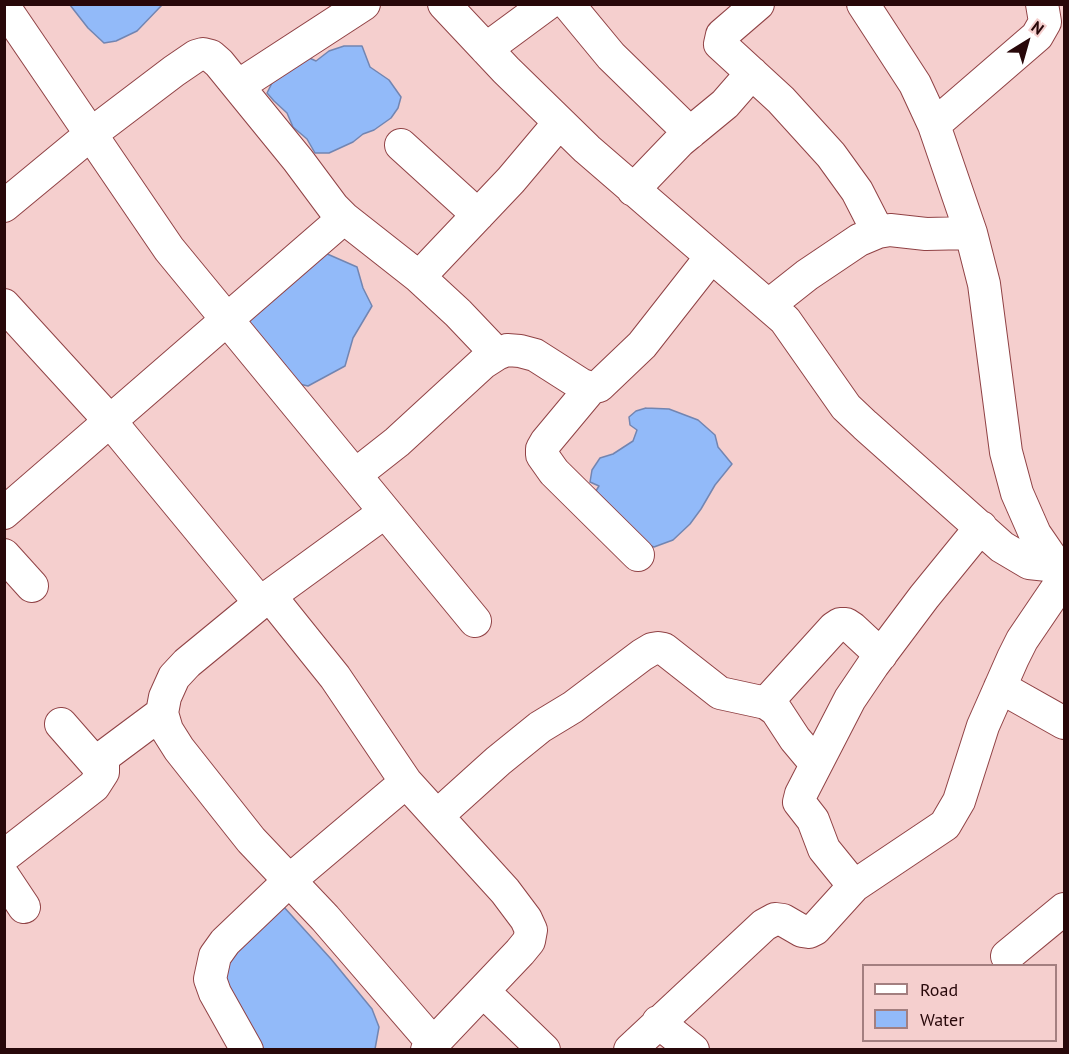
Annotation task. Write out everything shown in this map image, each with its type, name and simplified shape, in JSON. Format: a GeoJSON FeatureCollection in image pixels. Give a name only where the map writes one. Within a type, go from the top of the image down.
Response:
{"type":"FeatureCollection","features":[{"type":"Feature","properties":{"kind":"street"},"geometry":{"type":"LineString","coordinates":[[238,87],[364,4]]}},
{"type":"Feature","properties":{"kind":"street"},"geometry":{"type":"LineString","coordinates":[[444,4],[560,123],[633,190],[785,320],[846,407],[1002,547],[1029,563],[1062,572]]}},
{"type":"Feature","properties":{"kind":"street"},"geometry":{"type":"LineString","coordinates":[[486,49],[547,4]]}},
{"type":"Feature","properties":{"kind":"street"},"geometry":{"type":"LineString","coordinates":[[568,4],[611,56],[690,133]]}},
{"type":"Feature","properties":{"kind":"street"},"geometry":{"type":"LineString","coordinates":[[758,4],[720,39],[724,48],[781,100],[831,155],[857,191],[878,232]]}},
{"type":"Feature","properties":{"kind":"street"},"geometry":{"type":"LineString","coordinates":[[863,4],[915,84],[934,124],[971,232],[984,284],[1006,452],[1017,493],[1035,534],[1062,572]]}},
{"type":"Feature","properties":{"kind":"street"},"geometry":{"type":"LineString","coordinates":[[934,124],[1037,36],[1045,22],[1042,4]]}},
{"type":"Feature","properties":{"kind":"street"},"geometry":{"type":"LineString","coordinates":[[7,14],[169,249],[475,621]]}},
{"type":"Feature","properties":{"kind":"street"},"geometry":{"type":"LineString","coordinates":[[4,206],[91,134],[196,56],[203,54],[211,56],[344,218],[419,277],[497,354]]}},
{"type":"Feature","properties":{"kind":"street"},"geometry":{"type":"LineString","coordinates":[[633,190],[690,133],[725,104],[752,73]]}},
{"type":"Feature","properties":{"kind":"street"},"geometry":{"type":"LineString","coordinates":[[419,277],[560,123]]}},
{"type":"Feature","properties":{"kind":"street"},"geometry":{"type":"LineString","coordinates":[[401,145],[478,215]]}},
{"type":"Feature","properties":{"kind":"street"},"geometry":{"type":"LineString","coordinates":[[4,513],[344,218]]}},
{"type":"Feature","properties":{"kind":"street"},"geometry":{"type":"LineString","coordinates":[[769,305],[859,240],[878,232],[890,230],[926,234],[971,232]]}},
{"type":"Feature","properties":{"kind":"street"},"geometry":{"type":"LineString","coordinates":[[355,476],[483,363],[507,350],[535,355],[582,385],[591,388],[599,386],[642,345],[711,258]]}},
{"type":"Feature","properties":{"kind":"street"},"geometry":{"type":"LineString","coordinates":[[4,304],[265,600],[335,677],[406,782],[505,891],[526,919],[531,930],[529,941],[430,1046],[290,880],[251,840],[179,750],[167,730],[162,712],[165,697],[174,677],[187,663],[265,600],[385,512]]}},
{"type":"Feature","properties":{"kind":"street"},"geometry":{"type":"LineString","coordinates":[[591,388],[546,442],[542,455],[554,472],[638,555]]}},
{"type":"Feature","properties":{"kind":"street"},"geometry":{"type":"LineString","coordinates":[[854,885],[824,849],[813,820],[799,802],[850,699],[924,597],[981,528]]}},
{"type":"Feature","properties":{"kind":"street"},"geometry":{"type":"LineString","coordinates":[[4,555],[32,586]]}},
{"type":"Feature","properties":{"kind":"street"},"geometry":{"type":"LineString","coordinates":[[630,1050],[764,925],[775,920],[783,920],[802,931],[809,932],[815,929],[854,885],[945,825],[959,801],[973,753],[1000,687],[1022,640],[1062,572]]}},
{"type":"Feature","properties":{"kind":"street"},"geometry":{"type":"LineString","coordinates":[[766,702],[840,624],[846,624],[852,628],[881,655]]}},
{"type":"Feature","properties":{"kind":"street"},"geometry":{"type":"LineString","coordinates":[[437,816],[540,727],[652,649],[664,649],[720,693],[766,702],[776,710],[795,739],[816,764]]}},
{"type":"Feature","properties":{"kind":"street"},"geometry":{"type":"LineString","coordinates":[[1000,687],[1065,723]]}},
{"type":"Feature","properties":{"kind":"street"},"geometry":{"type":"LineString","coordinates":[[4,856],[94,786],[103,772],[103,761],[112,749],[162,712]]}},
{"type":"Feature","properties":{"kind":"street"},"geometry":{"type":"LineString","coordinates":[[61,723],[103,772]]}},
{"type":"Feature","properties":{"kind":"street"},"geometry":{"type":"LineString","coordinates":[[247,1050],[215,993],[210,979],[215,956],[225,942],[290,880],[406,782]]}},
{"type":"Feature","properties":{"kind":"street"},"geometry":{"type":"LineString","coordinates":[[4,877],[24,907]]}},
{"type":"Feature","properties":{"kind":"street"},"geometry":{"type":"LineString","coordinates":[[1006,956],[1065,909]]}},
{"type":"Feature","properties":{"kind":"street"},"geometry":{"type":"LineString","coordinates":[[483,991],[544,1050]]}},
{"type":"Feature","properties":{"kind":"street"},"geometry":{"type":"LineString","coordinates":[[658,1022],[693,1050]]}},
{"type":"Feature","properties":{"kind":"water"},"geometry":{"type":"Polygon","coordinates":[[[70,5],[162,5],[137,31],[116,41],[104,43],[88,28],[70,5]]]}},
{"type":"Feature","properties":{"kind":"water"},"geometry":{"type":"Polygon","coordinates":[[[344,46],[362,46],[370,67],[389,80],[401,97],[398,108],[391,118],[374,130],[329,153],[315,153],[307,139],[293,127],[287,113],[267,93],[273,81],[305,56],[316,61],[329,51],[344,46]]]}},
{"type":"Feature","properties":{"kind":"water"},"geometry":{"type":"Polygon","coordinates":[[[325,253],[357,267],[363,288],[372,306],[353,338],[345,366],[308,386],[286,381],[242,314],[325,253]]]}},
{"type":"Feature","properties":{"kind":"water"},"geometry":{"type":"Polygon","coordinates":[[[646,408],[669,409],[698,420],[715,435],[718,447],[732,464],[715,485],[690,524],[673,540],[654,547],[637,541],[594,494],[599,486],[590,482],[592,470],[600,458],[613,454],[633,441],[637,430],[630,425],[629,417],[636,411],[646,408]]]}},
{"type":"Feature","properties":{"kind":"water"},"geometry":{"type":"Polygon","coordinates":[[[283,906],[372,1009],[379,1027],[375,1049],[252,1049],[227,1006],[224,954],[283,906]]]}}]}
